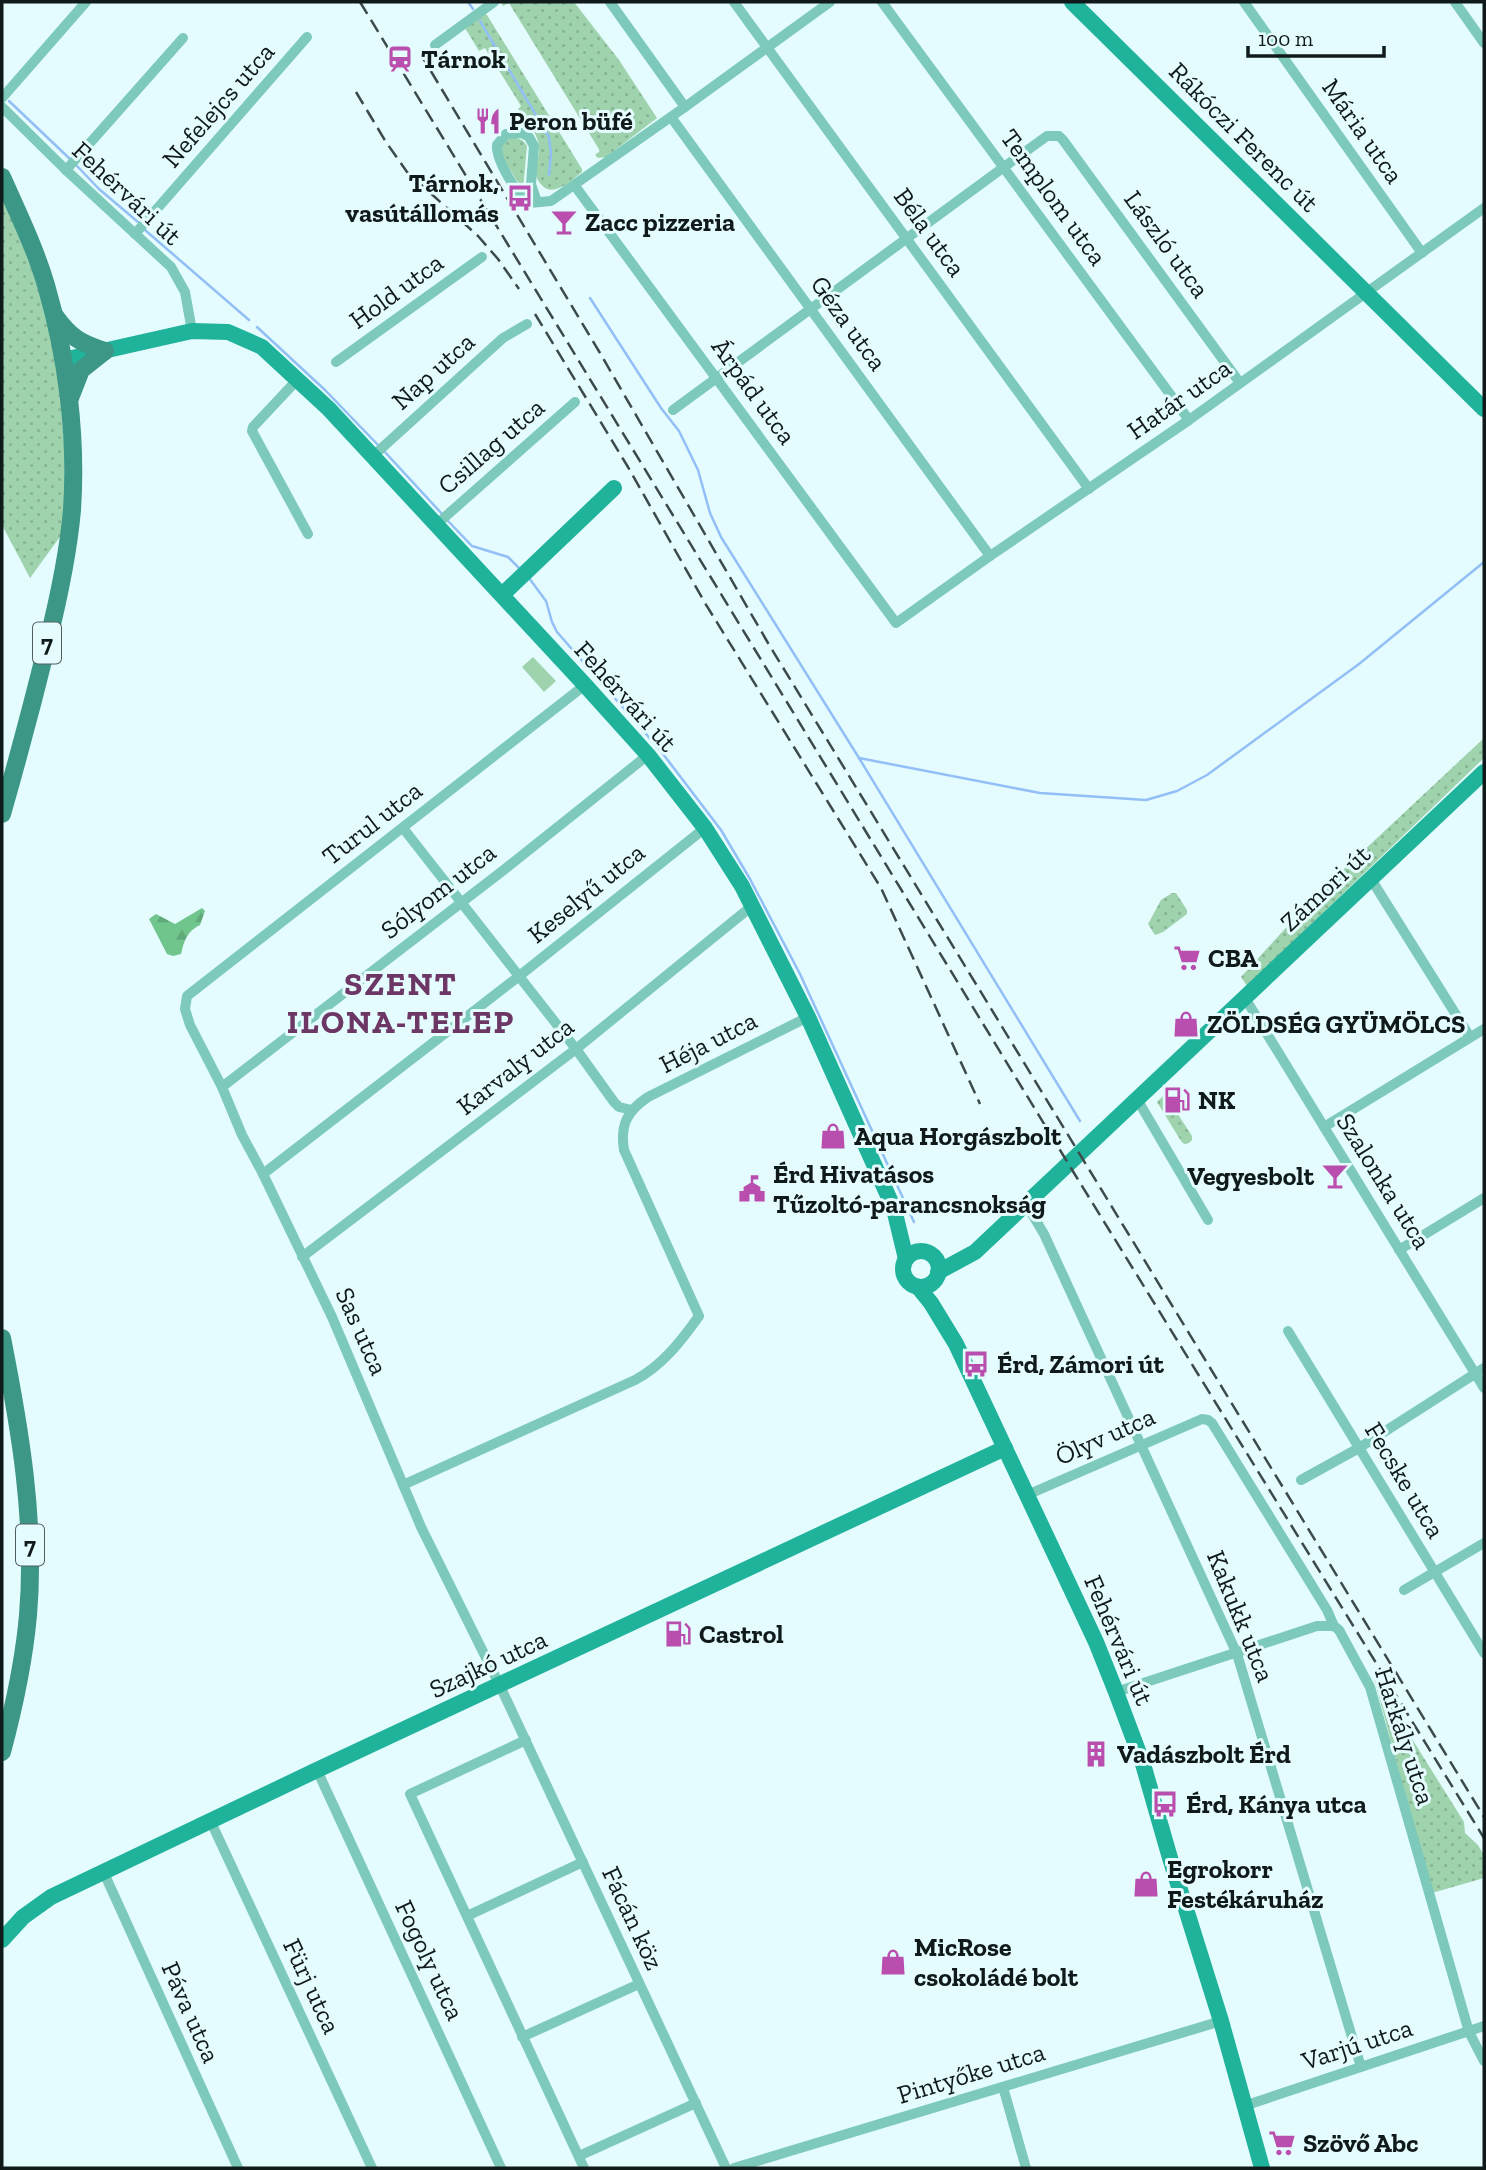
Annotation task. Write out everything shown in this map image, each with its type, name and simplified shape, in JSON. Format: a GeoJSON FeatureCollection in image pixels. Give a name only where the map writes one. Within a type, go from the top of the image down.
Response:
{"type":"FeatureCollection","features":[{"type":"Feature","properties":{"kind":"main road","name":"Rákóczi Ferenc út"},"geometry":{"type":"LineString","coordinates":[[1072,2],[1484,410]]}},
{"type":"Feature","properties":{"kind":"main road","name":"7"},"geometry":{"type":"LineString","coordinates":[[2,177],[36,256],[54,314],[69,402],[73,481],[67,551],[59,597],[2,814]]}},
{"type":"Feature","properties":{"kind":"main road"},"geometry":{"type":"LineString","coordinates":[[54,314],[75,339],[84,345],[105,351]]}},
{"type":"Feature","properties":{"kind":"main road","name":"Fehérvári út"},"geometry":{"type":"LineString","coordinates":[[63,360],[192,331],[228,332],[252,341],[298,379],[437,524],[648,755],[705,828],[752,906],[807,1017],[894,1209],[906,1259]]}},
{"type":"Feature","properties":{"kind":"main road"},"geometry":{"type":"LineString","coordinates":[[69,402],[81,370],[105,351]]}},
{"type":"Feature","properties":{"kind":"main road"},"geometry":{"type":"LineString","coordinates":[[502,595],[614,488]]}},
{"type":"Feature","properties":{"kind":"main road","name":"Zámori út"},"geometry":{"type":"LineString","coordinates":[[936,1276],[975,1252],[1484,772]]}},
{"type":"Feature","properties":{"kind":"main road","name":"Fehérvári út"},"geometry":{"type":"LineString","coordinates":[[894,1209],[927,1253]]}},
{"type":"Feature","properties":{"kind":"main road","name":"Zámori út"},"geometry":{"type":"LineString","coordinates":[[927,1253],[950,1253],[985,1241]]}},
{"type":"Feature","properties":{"kind":"main road"},"geometry":{"type":"LineString","coordinates":[[914,1253],[927,1253],[937,1263],[936,1276],[927,1286],[912,1285],[904,1276],[906,1259],[914,1253]]}},
{"type":"Feature","properties":{"kind":"main road","name":"Fehérvári út"},"geometry":{"type":"LineString","coordinates":[[936,1276],[938,1298],[956,1344],[1096,1642],[1143,1764],[1221,2021],[1262,2168]]}},
{"type":"Feature","properties":{"kind":"main road","name":"Fehérvári út"},"geometry":{"type":"LineString","coordinates":[[918,1287],[956,1344]]}},
{"type":"Feature","properties":{"kind":"main road","name":"7"},"geometry":{"type":"LineString","coordinates":[[2,1338],[25,1473],[30,1566],[28,1615],[21,1668],[2,1752]]}},
{"type":"Feature","properties":{"kind":"main road","name":"Szajkó utca"},"geometry":{"type":"LineString","coordinates":[[2,1940],[35,1907],[51,1897],[1005,1448]]}},
{"type":"Feature","properties":{"kind":"street"},"geometry":{"type":"LineString","coordinates":[[2,98],[86,2]]}},
{"type":"Feature","properties":{"kind":"street"},"geometry":{"type":"LineString","coordinates":[[435,45],[494,2]]}},
{"type":"Feature","properties":{"kind":"street"},"geometry":{"type":"LineString","coordinates":[[610,2],[685,107]]}},
{"type":"Feature","properties":{"kind":"street","name":"Béla utca"},"geometry":{"type":"LineString","coordinates":[[734,2],[1089,489]]}},
{"type":"Feature","properties":{"kind":"street"},"geometry":{"type":"LineString","coordinates":[[537,202],[531,184],[534,146],[522,133],[506,134],[496,145],[497,155],[508,175],[530,203],[551,201],[830,2]]}},
{"type":"Feature","properties":{"kind":"street","name":"Templom utca"},"geometry":{"type":"LineString","coordinates":[[882,2],[1189,420]]}},
{"type":"Feature","properties":{"kind":"street","name":"Mária utca"},"geometry":{"type":"LineString","coordinates":[[1244,2],[1422,253]]}},
{"type":"Feature","properties":{"kind":"street"},"geometry":{"type":"LineString","coordinates":[[1455,2],[1484,43]]}},
{"type":"Feature","properties":{"kind":"street","name":"Nefelejcs utca"},"geometry":{"type":"LineString","coordinates":[[135,234],[307,37]]}},
{"type":"Feature","properties":{"kind":"street"},"geometry":{"type":"LineString","coordinates":[[66,170],[183,38]]}},
{"type":"Feature","properties":{"kind":"street","name":"Fehérvári út"},"geometry":{"type":"LineString","coordinates":[[2,107],[171,267],[185,292],[192,331]]}},
{"type":"Feature","properties":{"kind":"street","name":"Géza utca"},"geometry":{"type":"LineString","coordinates":[[671,117],[990,556]]}},
{"type":"Feature","properties":{"kind":"street","name":"László utca"},"geometry":{"type":"LineString","coordinates":[[1004,167],[1047,136],[1054,135],[1063,140],[1241,383]]}},
{"type":"Feature","properties":{"kind":"street"},"geometry":{"type":"LineString","coordinates":[[673,410],[1004,167]]}},
{"type":"Feature","properties":{"kind":"street","name":"Árpád utca"},"geometry":{"type":"LineString","coordinates":[[575,186],[897,622]]}},
{"type":"Feature","properties":{"kind":"street","name":"Határ utca"},"geometry":{"type":"LineString","coordinates":[[897,622],[1189,420],[1484,208]]}},
{"type":"Feature","properties":{"kind":"street","name":"Hold utca"},"geometry":{"type":"LineString","coordinates":[[336,362],[482,257]]}},
{"type":"Feature","properties":{"kind":"street","name":"Nap utca"},"geometry":{"type":"LineString","coordinates":[[373,456],[503,338],[527,324]]}},
{"type":"Feature","properties":{"kind":"street"},"geometry":{"type":"LineString","coordinates":[[298,379],[253,427],[255,438],[308,534]]}},
{"type":"Feature","properties":{"kind":"street","name":"Csillag utca"},"geometry":{"type":"LineString","coordinates":[[437,524],[575,402]]}},
{"type":"Feature","properties":{"kind":"street","name":"Turul utca"},"geometry":{"type":"LineString","coordinates":[[187,996],[586,685]]}},
{"type":"Feature","properties":{"kind":"street","name":"Sólyom utca"},"geometry":{"type":"LineString","coordinates":[[222,1087],[648,755]]}},
{"type":"Feature","properties":{"kind":"street"},"geometry":{"type":"LineString","coordinates":[[403,828],[576,1049],[614,1102],[619,1107],[632,1110],[622,1129],[624,1150],[699,1316],[667,1356],[648,1373],[403,1485]]}},
{"type":"Feature","properties":{"kind":"street","name":"Keselyű utca"},"geometry":{"type":"LineString","coordinates":[[263,1174],[519,977],[705,828]]}},
{"type":"Feature","properties":{"kind":"street"},"geometry":{"type":"LineString","coordinates":[[1371,879],[1470,1037]]}},
{"type":"Feature","properties":{"kind":"street","name":"Karvaly utca"},"geometry":{"type":"LineString","coordinates":[[302,1257],[576,1049],[752,906]]}},
{"type":"Feature","properties":{"kind":"street","name":"Sas utca"},"geometry":{"type":"LineString","coordinates":[[187,996],[185,1009],[190,1025],[332,1317],[421,1527],[500,1686]]}},
{"type":"Feature","properties":{"kind":"street","name":"Szalonka utca"},"geometry":{"type":"LineString","coordinates":[[1245,998],[1399,1250],[1480,1371],[1484,1388]]}},
{"type":"Feature","properties":{"kind":"street","name":"Héja utca"},"geometry":{"type":"LineString","coordinates":[[632,1110],[648,1097],[807,1017]]}},
{"type":"Feature","properties":{"kind":"street"},"geometry":{"type":"LineString","coordinates":[[1324,1127],[1484,1029]]}},
{"type":"Feature","properties":{"kind":"street"},"geometry":{"type":"LineString","coordinates":[[1138,1099],[1208,1220]]}},
{"type":"Feature","properties":{"kind":"street"},"geometry":{"type":"LineString","coordinates":[[1399,1250],[1484,1198]]}},
{"type":"Feature","properties":{"kind":"street","name":"Kakukk utca"},"geometry":{"type":"LineString","coordinates":[[1026,1204],[1044,1234],[1237,1654],[1361,2067]]}},
{"type":"Feature","properties":{"kind":"street","name":"Fecske utca"},"geometry":{"type":"LineString","coordinates":[[1288,1331],[1484,1653]]}},
{"type":"Feature","properties":{"kind":"street"},"geometry":{"type":"LineString","coordinates":[[1301,1480],[1359,1448],[1480,1371]]}},
{"type":"Feature","properties":{"kind":"street","name":"Ölyv utca"},"geometry":{"type":"LineString","coordinates":[[1027,1495],[1202,1419]]}},
{"type":"Feature","properties":{"kind":"street","name":"Harkály utca"},"geometry":{"type":"LineString","coordinates":[[1202,1419],[1212,1423],[1327,1609],[1370,1687],[1469,2032],[1484,2061]]}},
{"type":"Feature","properties":{"kind":"street"},"geometry":{"type":"LineString","coordinates":[[1404,1590],[1484,1543]]}},
{"type":"Feature","properties":{"kind":"street"},"geometry":{"type":"LineString","coordinates":[[1116,1692],[1317,1626],[1334,1626]]}},
{"type":"Feature","properties":{"kind":"street","name":"Fácán köz"},"geometry":{"type":"LineString","coordinates":[[500,1686],[726,2168]]}},
{"type":"Feature","properties":{"kind":"street"},"geometry":{"type":"LineString","coordinates":[[526,1740],[410,1794],[584,2168]]}},
{"type":"Feature","properties":{"kind":"street","name":"Fogoly utca"},"geometry":{"type":"LineString","coordinates":[[317,1770],[501,2168]]}},
{"type":"Feature","properties":{"kind":"street","name":"Fürj utca"},"geometry":{"type":"LineString","coordinates":[[211,1822],[372,2168]]}},
{"type":"Feature","properties":{"kind":"street"},"geometry":{"type":"LineString","coordinates":[[467,1916],[583,1862]]}},
{"type":"Feature","properties":{"kind":"street","name":"Páva utca"},"geometry":{"type":"LineString","coordinates":[[104,1873],[238,2168]]}},
{"type":"Feature","properties":{"kind":"street"},"geometry":{"type":"LineString","coordinates":[[522,2037],[639,1984]]}},
{"type":"Feature","properties":{"kind":"street","name":"Pintyőke utca"},"geometry":{"type":"LineString","coordinates":[[734,2168],[1221,2021]]}},
{"type":"Feature","properties":{"kind":"street","name":"Varjú utca"},"geometry":{"type":"LineString","coordinates":[[1244,2106],[1484,2026]]}},
{"type":"Feature","properties":{"kind":"street"},"geometry":{"type":"LineString","coordinates":[[1003,2087],[1026,2168]]}},
{"type":"Feature","properties":{"kind":"street"},"geometry":{"type":"LineString","coordinates":[[579,2156],[696,2103]]}},
{"type":"Feature","properties":{"kind":"green space"},"geometry":{"type":"Polygon","coordinates":[[[501,2],[574,2],[619,60],[657,118],[606,157],[598,158],[595,155],[600,151],[509,3],[503,6],[501,2]]]}},
{"type":"Feature","properties":{"kind":"green space"},"geometry":{"type":"Polygon","coordinates":[[[485,14],[582,169],[582,172],[560,188],[550,190],[538,180],[536,174],[539,145],[535,133],[518,109],[521,106],[485,48],[479,51],[465,28],[485,14]]]}},
{"type":"Feature","properties":{"kind":"green space"},"geometry":{"type":"Polygon","coordinates":[[[509,138],[519,139],[527,146],[523,190],[502,157],[501,145],[509,138]]]}},
{"type":"Feature","properties":{"kind":"green space"},"geometry":{"type":"Polygon","coordinates":[[[2,192],[41,294],[60,387],[65,499],[62,534],[30,578],[2,525],[2,192]]]}},
{"type":"Feature","properties":{"kind":"green space"},"geometry":{"type":"Polygon","coordinates":[[[533,657],[556,681],[544,692],[522,667],[533,657]]]}},
{"type":"Feature","properties":{"kind":"green space"},"geometry":{"type":"Polygon","coordinates":[[[1484,738],[1484,758],[1247,986],[1241,977],[1315,896],[1484,738]]]}},
{"type":"Feature","properties":{"kind":"green space"},"geometry":{"type":"Polygon","coordinates":[[[1176,893],[1187,914],[1155,935],[1148,924],[1161,900],[1176,893]]]}},
{"type":"Feature","properties":{"kind":"green space"},"geometry":{"type":"Polygon","coordinates":[[[202,908],[205,911],[200,925],[187,937],[181,954],[167,954],[149,919],[156,914],[175,924],[202,908]]]}},
{"type":"Feature","properties":{"kind":"green space"},"geometry":{"type":"Polygon","coordinates":[[[1165,1094],[1192,1136],[1189,1143],[1184,1144],[1181,1141],[1157,1102],[1165,1094]]]}},
{"type":"Feature","properties":{"kind":"green space"},"geometry":{"type":"Polygon","coordinates":[[[1374,1678],[1464,1822],[1465,1833],[1484,1855],[1484,1878],[1432,1893],[1374,1678]]]}},
{"type":"Feature","properties":{"kind":"waterway"},"geometry":{"type":"LineString","coordinates":[[468,2],[473,9]]}},
{"type":"Feature","properties":{"kind":"waterway"},"geometry":{"type":"LineString","coordinates":[[480,21],[549,137],[549,175]]}},
{"type":"Feature","properties":{"kind":"waterway"},"geometry":{"type":"LineString","coordinates":[[9,101],[70,159]]}},
{"type":"Feature","properties":{"kind":"waterway"},"geometry":{"type":"LineString","coordinates":[[77,166],[138,222]]}},
{"type":"Feature","properties":{"kind":"waterway"},"geometry":{"type":"LineString","coordinates":[[145,230],[249,320]]}},
{"type":"Feature","properties":{"kind":"waterway"},"geometry":{"type":"LineString","coordinates":[[590,298],[661,408],[679,431],[698,470],[710,513],[721,537],[1080,1121]]}},
{"type":"Feature","properties":{"kind":"waterway"},"geometry":{"type":"LineString","coordinates":[[257,327],[325,390],[379,446]]}},
{"type":"Feature","properties":{"kind":"waterway"},"geometry":{"type":"LineString","coordinates":[[384,451],[443,515]]}},
{"type":"Feature","properties":{"kind":"waterway"},"geometry":{"type":"LineString","coordinates":[[448,521],[472,546],[508,557],[521,570]]}},
{"type":"Feature","properties":{"kind":"waterway"},"geometry":{"type":"LineString","coordinates":[[859,758],[1040,793],[1146,800],[1177,791],[1207,775],[1359,664],[1484,562]]}},
{"type":"Feature","properties":{"kind":"waterway"},"geometry":{"type":"LineString","coordinates":[[529,578],[546,601],[557,632],[660,750],[721,830],[800,974],[914,1222]]}},
{"type":"Feature","properties":{"kind":"railway"},"geometry":{"type":"LineString","coordinates":[[360,2],[1074,1173],[1484,1838]]}},
{"type":"Feature","properties":{"kind":"railway"},"geometry":{"type":"LineString","coordinates":[[420,53],[600,353],[768,643],[1484,1817]]}},
{"type":"Feature","properties":{"kind":"railway"},"geometry":{"type":"LineString","coordinates":[[356,92],[407,172],[478,236],[519,289]]}},
{"type":"Feature","properties":{"kind":"railway"},"geometry":{"type":"LineString","coordinates":[[535,314],[628,467],[705,603],[881,888],[980,1104]]}},
{"type":"Feature","properties":{"kind":"place","name":"Tárnok"},"geometry":{"type":"Point","coordinates":[400,59]}},
{"type":"Feature","properties":{"kind":"place","name":"Peron büfé"},"geometry":{"type":"Point","coordinates":[488,121]}},
{"type":"Feature","properties":{"kind":"place","name":"Tárnok, vasútállomás"},"geometry":{"type":"Point","coordinates":[520,198]}},
{"type":"Feature","properties":{"kind":"place","name":"Zacc pizzeria"},"geometry":{"type":"Point","coordinates":[564,222]}},
{"type":"Feature","properties":{"kind":"place","name":"CBA"},"geometry":{"type":"Point","coordinates":[1187,958]}},
{"type":"Feature","properties":{"kind":"place","name":"ZÖLDSÉG GYÜMÖLCS"},"geometry":{"type":"Point","coordinates":[1186,1024]}},
{"type":"Feature","properties":{"kind":"place","name":"NK"},"geometry":{"type":"Point","coordinates":[1177,1100]}},
{"type":"Feature","properties":{"kind":"place","name":"Aqua Horgászbolt"},"geometry":{"type":"Point","coordinates":[833,1136]}},
{"type":"Feature","properties":{"kind":"place","name":"Vegyesbolt"},"geometry":{"type":"Point","coordinates":[1335,1176]}},
{"type":"Feature","properties":{"kind":"place","name":"Érd Hivatásos Tűzoltó-parancsnokság"},"geometry":{"type":"Point","coordinates":[752,1189]}},
{"type":"Feature","properties":{"kind":"place","name":"Érd, Zámori út"},"geometry":{"type":"Point","coordinates":[976,1364]}},
{"type":"Feature","properties":{"kind":"place","name":"Castrol"},"geometry":{"type":"Point","coordinates":[678,1634]}},
{"type":"Feature","properties":{"kind":"place","name":"Vadászbolt Érd"},"geometry":{"type":"Point","coordinates":[1096,1754]}},
{"type":"Feature","properties":{"kind":"place","name":"Érd, Kánya utca"},"geometry":{"type":"Point","coordinates":[1165,1804]}},
{"type":"Feature","properties":{"kind":"place","name":"Egrokorr Festékáruház"},"geometry":{"type":"Point","coordinates":[1146,1884]}},
{"type":"Feature","properties":{"kind":"place","name":"MicRose csokoládé bolt"},"geometry":{"type":"Point","coordinates":[893,1962]}},
{"type":"Feature","properties":{"kind":"place","name":"Szövő Abc"},"geometry":{"type":"Point","coordinates":[1282,2143]}},
{"type":"Feature","properties":{"kind":"district","name":"SZENT ILONA-TELEP"},"geometry":{"type":"Point","coordinates":[401,1002]}}]}
